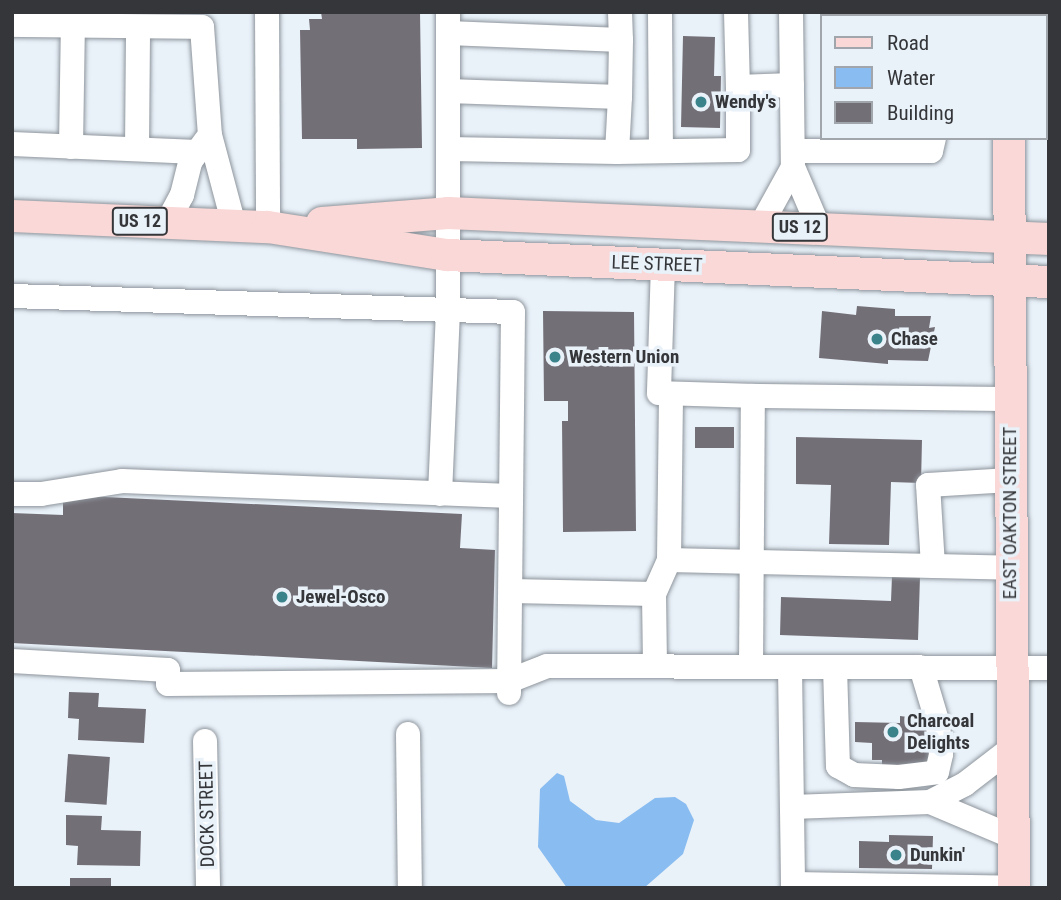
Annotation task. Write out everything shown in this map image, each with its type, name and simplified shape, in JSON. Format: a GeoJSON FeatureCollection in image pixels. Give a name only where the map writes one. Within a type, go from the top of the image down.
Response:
{"type":"FeatureCollection","features":[{"type":"Feature","properties":{"kind":"main road","name":"EAST OAKTON STREET"},"geometry":{"type":"LineString","coordinates":[[1009,140],[1014,888]]}},
{"type":"Feature","properties":{"kind":"main road","name":"LEE STREET"},"geometry":{"type":"LineString","coordinates":[[268,227],[448,213],[1049,239]]}},
{"type":"Feature","properties":{"kind":"main road","name":"LEE STREET"},"geometry":{"type":"LineString","coordinates":[[12,216],[268,227],[447,255],[1049,282]]}},
{"type":"Feature","properties":{"kind":"street"},"geometry":{"type":"LineString","coordinates":[[267,12],[268,227]]}},
{"type":"Feature","properties":{"kind":"street"},"geometry":{"type":"LineString","coordinates":[[617,152],[620,12]]}},
{"type":"Feature","properties":{"kind":"street"},"geometry":{"type":"LineString","coordinates":[[660,12],[661,151]]}},
{"type":"Feature","properties":{"kind":"street"},"geometry":{"type":"LineString","coordinates":[[448,149],[617,152],[738,150],[736,12]]}},
{"type":"Feature","properties":{"kind":"street"},"geometry":{"type":"LineString","coordinates":[[791,12],[793,159],[819,228]]}},
{"type":"Feature","properties":{"kind":"street"},"geometry":{"type":"LineString","coordinates":[[12,26],[138,27],[202,20],[203,143],[234,225]]}},
{"type":"Feature","properties":{"kind":"street"},"geometry":{"type":"LineString","coordinates":[[440,494],[448,310],[448,23],[621,40]]}},
{"type":"Feature","properties":{"kind":"street"},"geometry":{"type":"LineString","coordinates":[[71,147],[73,26]]}},
{"type":"Feature","properties":{"kind":"street"},"geometry":{"type":"LineString","coordinates":[[137,149],[138,27]]}},
{"type":"Feature","properties":{"kind":"street"},"geometry":{"type":"LineString","coordinates":[[738,87],[792,85]]}},
{"type":"Feature","properties":{"kind":"street"},"geometry":{"type":"LineString","coordinates":[[448,91],[620,97]]}},
{"type":"Feature","properties":{"kind":"street"},"geometry":{"type":"LineString","coordinates":[[793,159],[931,151],[934,140]]}},
{"type":"Feature","properties":{"kind":"street"},"geometry":{"type":"LineString","coordinates":[[12,144],[137,149],[203,143]]}},
{"type":"Feature","properties":{"kind":"street"},"geometry":{"type":"LineString","coordinates":[[167,223],[203,143]]}},
{"type":"Feature","properties":{"kind":"street"},"geometry":{"type":"LineString","coordinates":[[761,225],[793,159]]}},
{"type":"Feature","properties":{"kind":"street"},"geometry":{"type":"LineString","coordinates":[[663,264],[659,393],[1010,399]]}},
{"type":"Feature","properties":{"kind":"street"},"geometry":{"type":"LineString","coordinates":[[12,296],[513,312],[509,687]]}},
{"type":"Feature","properties":{"kind":"street"},"geometry":{"type":"LineString","coordinates":[[655,666],[654,594],[669,559],[671,394]]}},
{"type":"Feature","properties":{"kind":"street"},"geometry":{"type":"LineString","coordinates":[[751,667],[753,396]]}},
{"type":"Feature","properties":{"kind":"street"},"geometry":{"type":"LineString","coordinates":[[933,566],[928,485],[1010,480]]}},
{"type":"Feature","properties":{"kind":"street"},"geometry":{"type":"LineString","coordinates":[[12,494],[122,481],[511,496]]}},
{"type":"Feature","properties":{"kind":"street"},"geometry":{"type":"LineString","coordinates":[[669,559],[1011,568]]}},
{"type":"Feature","properties":{"kind":"street"},"geometry":{"type":"LineString","coordinates":[[511,592],[654,594]]}},
{"type":"Feature","properties":{"kind":"street"},"geometry":{"type":"LineString","coordinates":[[12,661],[167,670],[168,684],[509,687],[547,666],[1049,668]]}},
{"type":"Feature","properties":{"kind":"street"},"geometry":{"type":"LineString","coordinates":[[790,667],[793,886],[1014,888]]}},
{"type":"Feature","properties":{"kind":"street"},"geometry":{"type":"LineString","coordinates":[[835,667],[838,766],[854,775],[900,777],[937,772],[939,763],[938,724],[921,667]]}},
{"type":"Feature","properties":{"kind":"street"},"geometry":{"type":"LineString","coordinates":[[408,734],[410,888]]}},
{"type":"Feature","properties":{"kind":"street","name":"DOCK STREET"},"geometry":{"type":"LineString","coordinates":[[205,741],[208,888]]}},
{"type":"Feature","properties":{"kind":"street"},"geometry":{"type":"LineString","coordinates":[[792,807],[930,802],[965,785],[1012,748]]}},
{"type":"Feature","properties":{"kind":"street"},"geometry":{"type":"LineString","coordinates":[[930,802],[1013,837]]}},
{"type":"Feature","properties":{"kind":"water"},"geometry":{"type":"Polygon","coordinates":[[[557,773],[564,776],[570,801],[596,820],[619,823],[655,798],[675,797],[686,804],[694,820],[683,854],[644,888],[567,888],[538,847],[540,789],[557,773]]]}},
{"type":"Feature","properties":{"kind":"building"},"geometry":{"type":"Polygon","coordinates":[[[321,12],[420,12],[422,148],[357,149],[357,139],[302,139],[300,30],[310,30],[309,19],[322,19],[321,12]]]}},
{"type":"Feature","properties":{"kind":"building"},"geometry":{"type":"Polygon","coordinates":[[[833,12],[904,12],[904,14],[833,12]]]}},
{"type":"Feature","properties":{"kind":"building","name":"Wendy's"},"geometry":{"type":"Polygon","coordinates":[[[683,36],[715,37],[714,76],[721,76],[720,128],[681,127],[683,36]]]}},
{"type":"Feature","properties":{"kind":"building","name":"Chase"},"geometry":{"type":"Polygon","coordinates":[[[857,306],[895,309],[895,316],[931,316],[929,328],[935,327],[928,361],[888,360],[888,364],[819,358],[822,311],[856,315],[857,306]]]}},
{"type":"Feature","properties":{"kind":"building"},"geometry":{"type":"Polygon","coordinates":[[[543,311],[634,312],[636,531],[563,532],[562,421],[568,421],[568,401],[544,401],[543,311]]]}},
{"type":"Feature","properties":{"kind":"building"},"geometry":{"type":"Polygon","coordinates":[[[695,427],[734,427],[734,448],[695,448],[695,427]]]}},
{"type":"Feature","properties":{"kind":"building"},"geometry":{"type":"Polygon","coordinates":[[[796,437],[922,440],[921,483],[891,482],[889,545],[829,544],[831,485],[796,484],[796,437]]]}},
{"type":"Feature","properties":{"kind":"building","name":"Jewel-Osco"},"geometry":{"type":"Polygon","coordinates":[[[63,495],[462,514],[460,548],[495,550],[492,668],[12,643],[12,513],[63,515],[63,495]]]}},
{"type":"Feature","properties":{"kind":"building"},"geometry":{"type":"Polygon","coordinates":[[[892,576],[920,577],[918,640],[780,635],[781,597],[891,601],[892,576]]]}},
{"type":"Feature","properties":{"kind":"building"},"geometry":{"type":"Polygon","coordinates":[[[69,692],[99,693],[98,707],[146,709],[144,743],[78,740],[79,719],[68,718],[69,692]]]}},
{"type":"Feature","properties":{"kind":"building","name":"Charcoal Delights"},"geometry":{"type":"Polygon","coordinates":[[[900,716],[931,720],[930,768],[882,768],[882,760],[872,760],[872,743],[855,742],[855,722],[900,723],[900,716]]]}},
{"type":"Feature","properties":{"kind":"building"},"geometry":{"type":"Polygon","coordinates":[[[68,754],[110,757],[107,805],[65,802],[68,754]]]}},
{"type":"Feature","properties":{"kind":"building"},"geometry":{"type":"Polygon","coordinates":[[[66,815],[102,816],[101,830],[141,831],[140,866],[77,865],[78,846],[66,845],[66,815]]]}},
{"type":"Feature","properties":{"kind":"building","name":"Dunkin'"},"geometry":{"type":"Polygon","coordinates":[[[889,835],[933,836],[932,869],[859,868],[859,841],[889,842],[889,835]]]}},
{"type":"Feature","properties":{"kind":"building"},"geometry":{"type":"Polygon","coordinates":[[[70,878],[111,878],[111,888],[70,888],[70,878]]]}},
{"type":"Feature","properties":{"kind":"place","name":"Wendy's"},"geometry":{"type":"Point","coordinates":[701,102]}},
{"type":"Feature","properties":{"kind":"place","name":"Chase"},"geometry":{"type":"Point","coordinates":[877,339]}},
{"type":"Feature","properties":{"kind":"place","name":"Western Union"},"geometry":{"type":"Point","coordinates":[555,357]}},
{"type":"Feature","properties":{"kind":"place","name":"Jewel-Osco"},"geometry":{"type":"Point","coordinates":[282,597]}},
{"type":"Feature","properties":{"kind":"place","name":"Charcoal Delights"},"geometry":{"type":"Point","coordinates":[893,732]}},
{"type":"Feature","properties":{"kind":"place","name":"Dunkin'"},"geometry":{"type":"Point","coordinates":[896,855]}}]}
